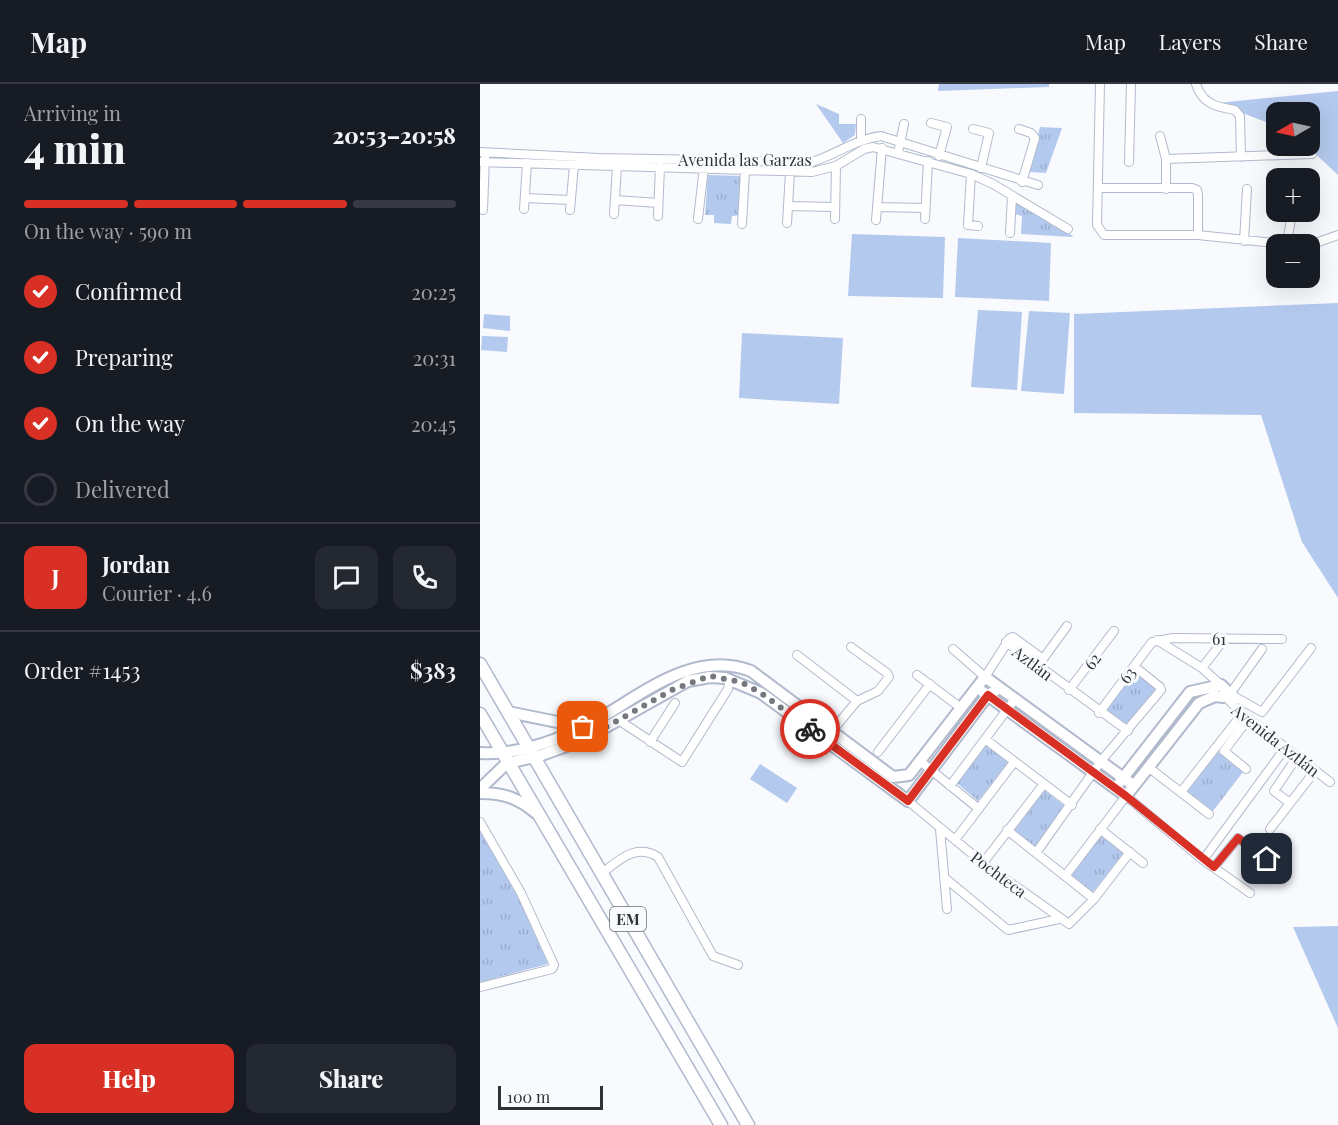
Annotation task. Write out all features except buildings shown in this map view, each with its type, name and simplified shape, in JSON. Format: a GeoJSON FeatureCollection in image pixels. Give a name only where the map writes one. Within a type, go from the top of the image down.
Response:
{"type":"FeatureCollection","features":[{"type":"Feature","properties":{"kind":"main road","name":"EM"},"geometry":{"type":"LineString","coordinates":[[480,664],[748,1125]]}},
{"type":"Feature","properties":{"kind":"main road","name":"EM"},"geometry":{"type":"LineString","coordinates":[[480,714],[504,760],[721,1125]]}},
{"type":"Feature","properties":{"kind":"street"},"geometry":{"type":"LineString","coordinates":[[1100,84],[1096,225],[1099,231],[1104,235],[1198,235],[1266,243]]}},
{"type":"Feature","properties":{"kind":"street"},"geometry":{"type":"LineString","coordinates":[[1129,162],[1131,84]]}},
{"type":"Feature","properties":{"kind":"street"},"geometry":{"type":"LineString","coordinates":[[1196,84],[1199,94],[1214,106],[1235,110],[1240,116],[1241,157]]}},
{"type":"Feature","properties":{"kind":"street"},"geometry":{"type":"LineString","coordinates":[[861,119],[861,139],[881,136],[1022,182],[1038,185]]}},
{"type":"Feature","properties":{"kind":"street"},"geometry":{"type":"LineString","coordinates":[[930,123],[946,127],[939,156]]}},
{"type":"Feature","properties":{"kind":"street"},"geometry":{"type":"LineString","coordinates":[[898,153],[904,124]]}},
{"type":"Feature","properties":{"kind":"street"},"geometry":{"type":"LineString","coordinates":[[973,129],[989,134],[981,168]]}},
{"type":"Feature","properties":{"kind":"street"},"geometry":{"type":"LineString","coordinates":[[1018,129],[1031,133],[1035,138],[1022,182]]}},
{"type":"Feature","properties":{"kind":"street"},"geometry":{"type":"LineString","coordinates":[[1160,136],[1166,159],[1166,189]]}},
{"type":"Feature","properties":{"kind":"street","name":"Avenida las Garzas"},"geometry":{"type":"LineString","coordinates":[[482,157],[599,161],[812,162],[835,155],[861,139]]}},
{"type":"Feature","properties":{"kind":"street"},"geometry":{"type":"LineString","coordinates":[[876,220],[882,148],[971,174],[993,184],[1068,229]]}},
{"type":"Feature","properties":{"kind":"street","name":"Avenida las Garzas"},"geometry":{"type":"LineString","coordinates":[[482,157],[527,163],[574,165],[599,161],[616,166],[790,172],[837,166],[864,149],[882,148]]}},
{"type":"Feature","properties":{"kind":"street"},"geometry":{"type":"LineString","coordinates":[[1166,159],[1266,156]]}},
{"type":"Feature","properties":{"kind":"street"},"geometry":{"type":"LineString","coordinates":[[482,157],[483,210]]}},
{"type":"Feature","properties":{"kind":"street"},"geometry":{"type":"LineString","coordinates":[[698,219],[704,160]]}},
{"type":"Feature","properties":{"kind":"street"},"geometry":{"type":"LineString","coordinates":[[925,219],[928,160]]}},
{"type":"Feature","properties":{"kind":"street"},"geometry":{"type":"LineString","coordinates":[[524,209],[527,163]]}},
{"type":"Feature","properties":{"kind":"street"},"geometry":{"type":"LineString","coordinates":[[570,210],[574,165]]}},
{"type":"Feature","properties":{"kind":"street"},"geometry":{"type":"LineString","coordinates":[[615,214],[616,166]]}},
{"type":"Feature","properties":{"kind":"street"},"geometry":{"type":"LineString","coordinates":[[835,219],[837,166]]}},
{"type":"Feature","properties":{"kind":"street"},"geometry":{"type":"LineString","coordinates":[[658,216],[660,167]]}},
{"type":"Feature","properties":{"kind":"street"},"geometry":{"type":"LineString","coordinates":[[742,224],[745,171]]}},
{"type":"Feature","properties":{"kind":"street"},"geometry":{"type":"LineString","coordinates":[[787,223],[790,172]]}},
{"type":"Feature","properties":{"kind":"street"},"geometry":{"type":"LineString","coordinates":[[971,174],[968,225],[978,225]]}},
{"type":"Feature","properties":{"kind":"street"},"geometry":{"type":"LineString","coordinates":[[993,184],[998,174]]}},
{"type":"Feature","properties":{"kind":"street"},"geometry":{"type":"LineString","coordinates":[[1098,188],[1192,188],[1197,190],[1198,235]]}},
{"type":"Feature","properties":{"kind":"street"},"geometry":{"type":"LineString","coordinates":[[1244,242],[1247,189]]}},
{"type":"Feature","properties":{"kind":"street"},"geometry":{"type":"LineString","coordinates":[[1010,233],[1012,196]]}},
{"type":"Feature","properties":{"kind":"street"},"geometry":{"type":"LineString","coordinates":[[525,198],[571,200]]}},
{"type":"Feature","properties":{"kind":"street"},"geometry":{"type":"LineString","coordinates":[[615,200],[658,203]]}},
{"type":"Feature","properties":{"kind":"street"},"geometry":{"type":"LineString","coordinates":[[788,206],[835,207]]}},
{"type":"Feature","properties":{"kind":"street"},"geometry":{"type":"LineString","coordinates":[[877,207],[925,208]]}},
{"type":"Feature","properties":{"kind":"street"},"geometry":{"type":"LineString","coordinates":[[1320,242],[1338,236]]}},
{"type":"Feature","properties":{"kind":"street"},"geometry":{"type":"LineString","coordinates":[[1006,642],[1013,637],[1043,659],[1068,626]]}},
{"type":"Feature","properties":{"kind":"street","name":"62"},"geometry":{"type":"LineString","coordinates":[[1069,690],[1114,631]]}},
{"type":"Feature","properties":{"kind":"street","name":"61"},"geometry":{"type":"LineString","coordinates":[[1157,640],[1281,639]]}},
{"type":"Feature","properties":{"kind":"street"},"geometry":{"type":"LineString","coordinates":[[1157,640],[1202,668],[1221,685]]}},
{"type":"Feature","properties":{"kind":"street","name":"63"},"geometry":{"type":"LineString","coordinates":[[1099,713],[1152,642],[1157,640]]}},
{"type":"Feature","properties":{"kind":"street","name":"Aztlán"},"geometry":{"type":"LineString","coordinates":[[985,677],[1006,642],[1099,713],[1128,731]]}},
{"type":"Feature","properties":{"kind":"street"},"geometry":{"type":"LineString","coordinates":[[1202,668],[1218,646]]}},
{"type":"Feature","properties":{"kind":"street"},"geometry":{"type":"LineString","coordinates":[[832,731],[857,701],[878,692],[889,675],[851,647]]}},
{"type":"Feature","properties":{"kind":"street"},"geometry":{"type":"LineString","coordinates":[[1262,649],[1226,695],[1262,712],[1311,648]]}},
{"type":"Feature","properties":{"kind":"street"},"geometry":{"type":"LineString","coordinates":[[953,649],[985,677],[1133,785]]}},
{"type":"Feature","properties":{"kind":"street"},"geometry":{"type":"LineString","coordinates":[[797,655],[857,701]]}},
{"type":"Feature","properties":{"kind":"street"},"geometry":{"type":"LineString","coordinates":[[508,712],[585,732],[670,677],[708,666],[727,665],[751,671],[893,777],[900,777],[909,775],[985,677]]}},
{"type":"Feature","properties":{"kind":"street"},"geometry":{"type":"LineString","coordinates":[[1036,853],[1101,761],[1128,731],[1161,688],[1138,670]]}},
{"type":"Feature","properties":{"kind":"street"},"geometry":{"type":"LineString","coordinates":[[917,675],[961,708]]}},
{"type":"Feature","properties":{"kind":"street"},"geometry":{"type":"LineString","coordinates":[[480,753],[504,760],[532,753],[620,721],[688,681],[710,676],[730,679],[761,693],[908,801],[988,695],[1000,688]]}},
{"type":"Feature","properties":{"kind":"street"},"geometry":{"type":"LineString","coordinates":[[620,721],[682,762],[728,689],[730,679]]}},
{"type":"Feature","properties":{"kind":"street"},"geometry":{"type":"LineString","coordinates":[[878,752],[930,684]]}},
{"type":"Feature","properties":{"kind":"street","name":"Avenida Aztlán"},"geometry":{"type":"LineString","coordinates":[[1115,788],[1190,692],[1221,685],[1226,695],[1245,717],[1330,782]]}},
{"type":"Feature","properties":{"kind":"street"},"geometry":{"type":"LineString","coordinates":[[976,687],[1126,796],[1203,860],[1250,893]]}},
{"type":"Feature","properties":{"kind":"street","name":"Avenida Aztlán"},"geometry":{"type":"LineString","coordinates":[[1126,796],[1199,703],[1215,696],[1226,695]]}},
{"type":"Feature","properties":{"kind":"street"},"geometry":{"type":"LineString","coordinates":[[950,786],[1015,699]]}},
{"type":"Feature","properties":{"kind":"street"},"geometry":{"type":"LineString","coordinates":[[650,742],[675,703]]}},
{"type":"Feature","properties":{"kind":"street"},"geometry":{"type":"LineString","coordinates":[[1245,717],[1224,751],[1246,769]]}},
{"type":"Feature","properties":{"kind":"street"},"geometry":{"type":"LineString","coordinates":[[1181,792],[1245,717]]}},
{"type":"Feature","properties":{"kind":"street"},"geometry":{"type":"LineString","coordinates":[[985,739],[1072,805]]}},
{"type":"Feature","properties":{"kind":"street"},"geometry":{"type":"LineString","coordinates":[[1203,860],[1286,747]]}},
{"type":"Feature","properties":{"kind":"street"},"geometry":{"type":"LineString","coordinates":[[1290,803],[1274,791],[1297,757]]}},
{"type":"Feature","properties":{"kind":"street"},"geometry":{"type":"LineString","coordinates":[[504,760],[480,791],[509,795],[521,800],[536,813]]}},
{"type":"Feature","properties":{"kind":"street"},"geometry":{"type":"LineString","coordinates":[[920,761],[979,808]]}},
{"type":"Feature","properties":{"kind":"street"},"geometry":{"type":"LineString","coordinates":[[955,840],[1014,762]]}},
{"type":"Feature","properties":{"kind":"street"},"geometry":{"type":"LineString","coordinates":[[1148,767],[1209,814]]}},
{"type":"Feature","properties":{"kind":"street"},"geometry":{"type":"LineString","coordinates":[[875,778],[882,769]]}},
{"type":"Feature","properties":{"kind":"street"},"geometry":{"type":"LineString","coordinates":[[1270,829],[1315,771]]}},
{"type":"Feature","properties":{"kind":"street"},"geometry":{"type":"LineString","coordinates":[[983,863],[1043,785]]}},
{"type":"Feature","properties":{"kind":"street"},"geometry":{"type":"LineString","coordinates":[[1066,875],[1126,796]]}},
{"type":"Feature","properties":{"kind":"street","name":"Pochteca"},"geometry":{"type":"LineString","coordinates":[[908,801],[983,863],[1059,919],[1071,924],[1094,899]]}},
{"type":"Feature","properties":{"kind":"street"},"geometry":{"type":"LineString","coordinates":[[480,822],[521,893],[553,968],[480,987]]}},
{"type":"Feature","properties":{"kind":"street","name":"Pochteca"},"geometry":{"type":"LineString","coordinates":[[940,829],[947,909]]}},
{"type":"Feature","properties":{"kind":"street"},"geometry":{"type":"LineString","coordinates":[[1100,829],[1143,863]]}},
{"type":"Feature","properties":{"kind":"street"},"geometry":{"type":"LineString","coordinates":[[1007,830],[1094,899],[1130,852]]}},
{"type":"Feature","properties":{"kind":"street"},"geometry":{"type":"LineString","coordinates":[[1214,867],[1238,838],[1267,859]]}},
{"type":"Feature","properties":{"kind":"street"},"geometry":{"type":"LineString","coordinates":[[601,874],[620,859],[638,851],[648,851],[658,857],[713,956],[738,965]]}},
{"type":"Feature","properties":{"kind":"street"},"geometry":{"type":"LineString","coordinates":[[945,878],[1008,930],[1059,919]]}},
{"type":"Feature","properties":{"kind":"green space"},"geometry":{"type":"Polygon","coordinates":[[[939,84],[1049,84],[1049,87],[938,91],[939,84]]]}},
{"type":"Feature","properties":{"kind":"green space"},"geometry":{"type":"Polygon","coordinates":[[[1338,91],[1338,175],[1318,156],[1320,156],[1320,102],[1266,102],[1266,122],[1217,103],[1338,91]]]}},
{"type":"Feature","properties":{"kind":"green space"},"geometry":{"type":"Polygon","coordinates":[[[816,104],[839,114],[839,124],[856,124],[855,135],[843,143],[816,104]]]}},
{"type":"Feature","properties":{"kind":"green space"},"geometry":{"type":"Polygon","coordinates":[[[1040,127],[1062,128],[1046,173],[1029,172],[1040,127]]]}},
{"type":"Feature","properties":{"kind":"green space"},"geometry":{"type":"Polygon","coordinates":[[[708,175],[741,176],[740,215],[732,216],[731,224],[714,223],[714,215],[705,215],[708,175]]]}},
{"type":"Feature","properties":{"kind":"green space"},"geometry":{"type":"Polygon","coordinates":[[[1015,202],[1073,236],[1021,234],[1022,216],[1015,214],[1015,202]]]}},
{"type":"Feature","properties":{"kind":"green space"},"geometry":{"type":"Polygon","coordinates":[[[852,234],[945,237],[943,298],[848,296],[852,234]]]}},
{"type":"Feature","properties":{"kind":"green space"},"geometry":{"type":"Polygon","coordinates":[[[958,238],[1051,243],[1049,301],[955,297],[958,238]]]}},
{"type":"Feature","properties":{"kind":"green space"},"geometry":{"type":"Polygon","coordinates":[[[1338,303],[1338,598],[1302,542],[1261,415],[1074,413],[1074,314],[1338,303]]]}},
{"type":"Feature","properties":{"kind":"green space"},"geometry":{"type":"Polygon","coordinates":[[[978,310],[1022,312],[1017,390],[971,387],[978,310]]]}},
{"type":"Feature","properties":{"kind":"green space"},"geometry":{"type":"Polygon","coordinates":[[[1029,311],[1070,313],[1064,394],[1021,391],[1029,311]]]}},
{"type":"Feature","properties":{"kind":"green space"},"geometry":{"type":"Polygon","coordinates":[[[484,314],[510,316],[510,331],[483,328],[484,314]]]}},
{"type":"Feature","properties":{"kind":"green space"},"geometry":{"type":"Polygon","coordinates":[[[742,333],[843,338],[839,404],[739,398],[742,333]]]}},
{"type":"Feature","properties":{"kind":"green space"},"geometry":{"type":"Polygon","coordinates":[[[482,336],[508,337],[507,352],[481,350],[482,336]]]}},
{"type":"Feature","properties":{"kind":"green space"},"geometry":{"type":"Polygon","coordinates":[[[1134,672],[1156,688],[1127,727],[1106,711],[1134,672]]]}},
{"type":"Feature","properties":{"kind":"green space"},"geometry":{"type":"Polygon","coordinates":[[[986,744],[1008,762],[978,801],[957,783],[986,744]]]}},
{"type":"Feature","properties":{"kind":"green space"},"geometry":{"type":"Polygon","coordinates":[[[1218,752],[1243,772],[1213,811],[1186,790],[1218,752]]]}},
{"type":"Feature","properties":{"kind":"green space"},"geometry":{"type":"Polygon","coordinates":[[[760,764],[797,788],[787,803],[750,779],[760,764]]]}},
{"type":"Feature","properties":{"kind":"green space"},"geometry":{"type":"Polygon","coordinates":[[[1044,790],[1066,807],[1036,848],[1014,831],[1044,790]]]}},
{"type":"Feature","properties":{"kind":"green space"},"geometry":{"type":"Polygon","coordinates":[[[480,831],[522,904],[548,964],[480,982],[480,831]]]}},
{"type":"Feature","properties":{"kind":"green space"},"geometry":{"type":"Polygon","coordinates":[[[1101,833],[1124,852],[1093,892],[1071,875],[1101,833]]]}},
{"type":"Feature","properties":{"kind":"green space"},"geometry":{"type":"Polygon","coordinates":[[[1338,926],[1338,1028],[1293,927],[1338,926]]]}},
{"type":"Feature","properties":{"kind":"way so far"},"geometry":{"type":"LineString","coordinates":[[583,727],[588,737],[688,681],[710,676],[741,682],[761,693],[810,729]]}},
{"type":"Feature","properties":{"kind":"route"},"geometry":{"type":"LineString","coordinates":[[810,729],[908,801],[988,695],[1126,796],[1214,867],[1238,838],[1267,859]]}}]}
